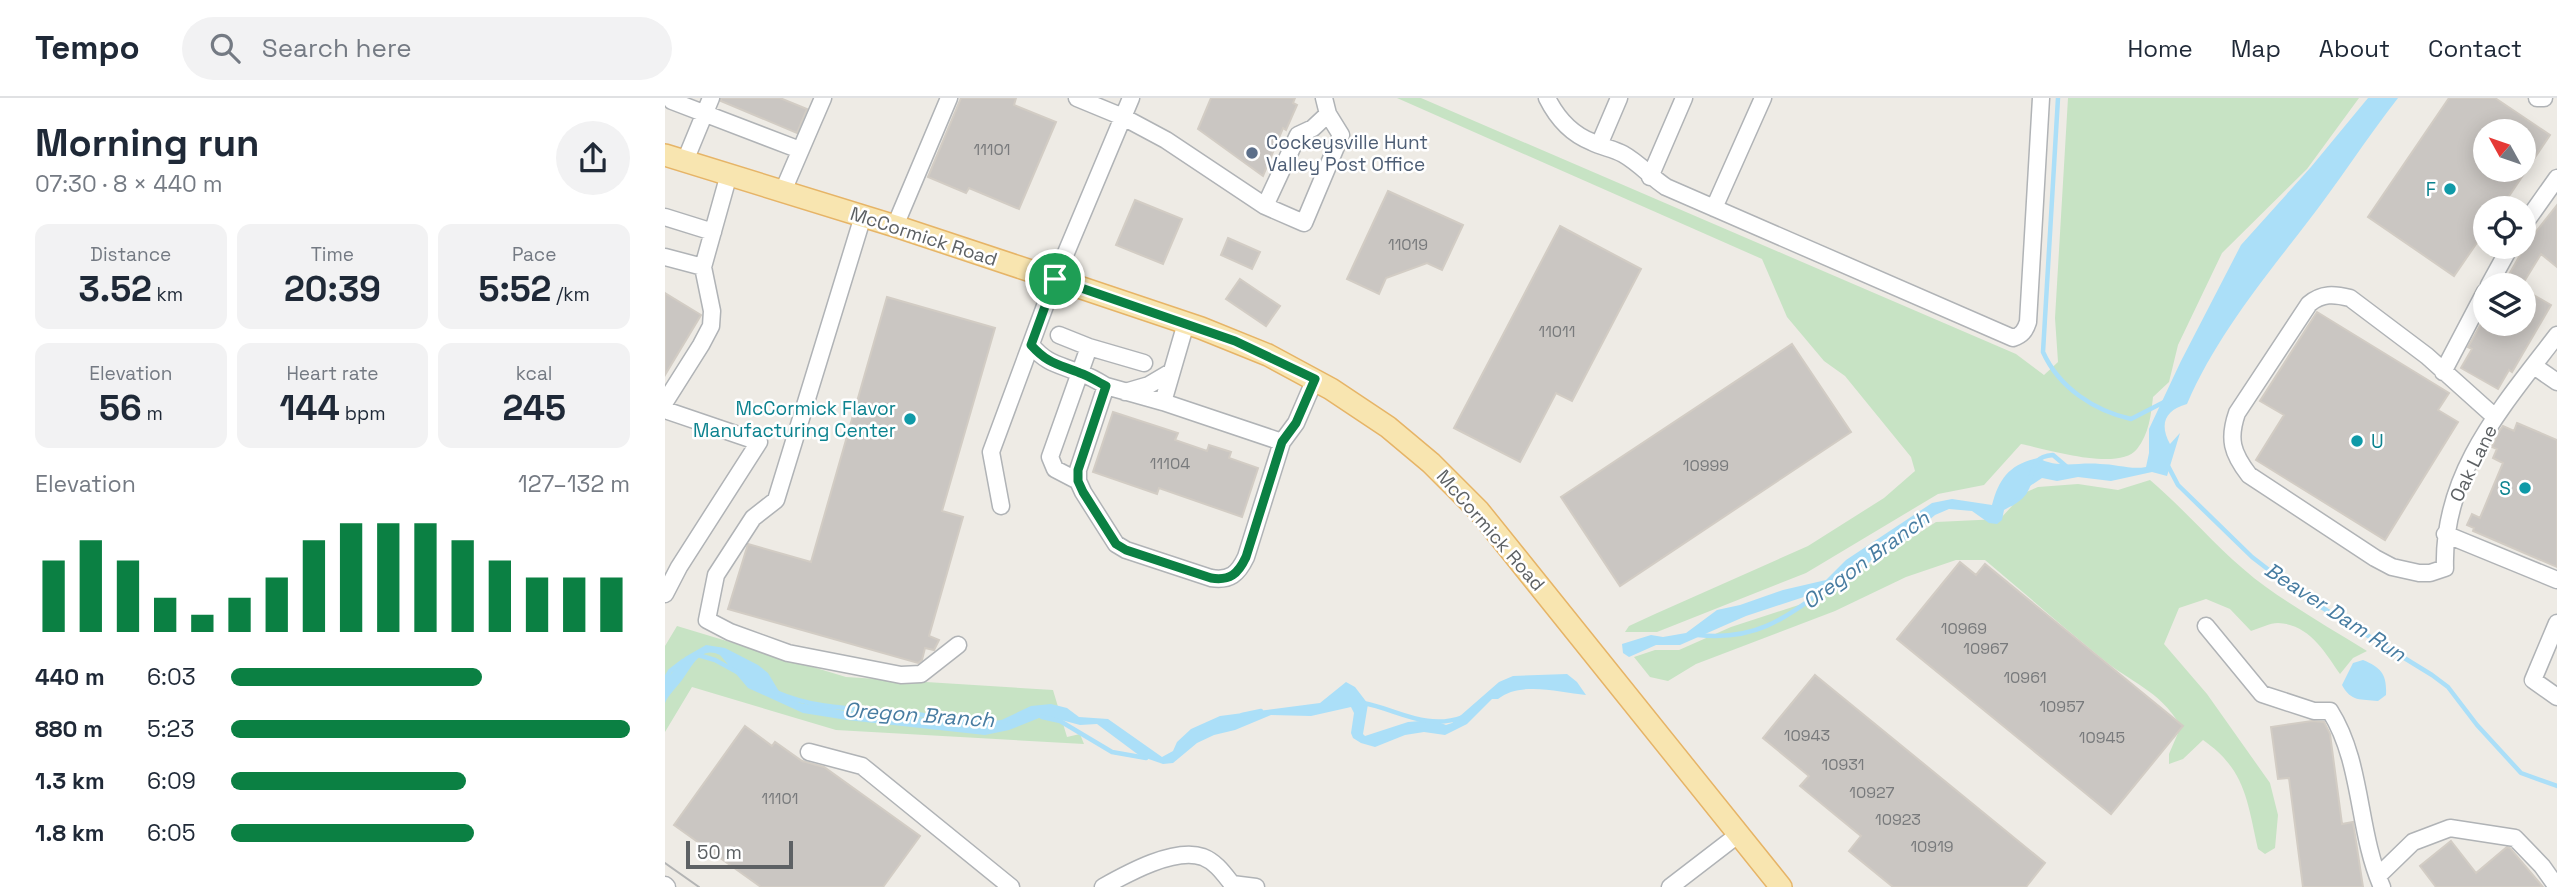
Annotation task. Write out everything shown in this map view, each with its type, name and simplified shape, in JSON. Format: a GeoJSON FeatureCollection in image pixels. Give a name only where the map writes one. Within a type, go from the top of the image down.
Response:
{"type":"FeatureCollection","features":[{"type":"Feature","properties":{"kind":"main road","name":"McCormick Road"},"geometry":{"type":"LineString","coordinates":[[675,158],[895,226],[1186,323],[1268,355],[1315,379],[1373,416],[1431,463],[1479,511],[1781,887]]}},
{"type":"Feature","properties":{"kind":"street"},"geometry":{"type":"LineString","coordinates":[[673,98],[672,102],[707,106],[800,150]]}},
{"type":"Feature","properties":{"kind":"street"},"geometry":{"type":"LineString","coordinates":[[783,191],[823,98]]}},
{"type":"Feature","properties":{"kind":"street"},"geometry":{"type":"LineString","coordinates":[[895,226],[949,98]]}},
{"type":"Feature","properties":{"kind":"street"},"geometry":{"type":"LineString","coordinates":[[1077,98],[1123,117],[1183,150],[1265,206],[1304,223],[1341,135],[1326,106]]}},
{"type":"Feature","properties":{"kind":"street"},"geometry":{"type":"LineString","coordinates":[[1001,506],[991,452],[1055,279],[1131,98]]}},
{"type":"Feature","properties":{"kind":"street"},"geometry":{"type":"LineString","coordinates":[[1547,98],[1565,125],[1589,141],[1620,152],[1650,177],[1714,208],[2013,338],[2026,330],[2028,322],[2041,98]]}},
{"type":"Feature","properties":{"kind":"street"},"geometry":{"type":"LineString","coordinates":[[1599,145],[1619,98]]}},
{"type":"Feature","properties":{"kind":"street"},"geometry":{"type":"LineString","coordinates":[[1650,177],[1684,98]]}},
{"type":"Feature","properties":{"kind":"street"},"geometry":{"type":"LineString","coordinates":[[1714,208],[1763,98]]}},
{"type":"Feature","properties":{"kind":"street"},"geometry":{"type":"LineString","coordinates":[[2536,98],[2544,98]]}},
{"type":"Feature","properties":{"kind":"street"},"geometry":{"type":"LineString","coordinates":[[675,158],[707,106]]}},
{"type":"Feature","properties":{"kind":"street"},"geometry":{"type":"LineString","coordinates":[[1265,206],[1298,135],[1313,128],[1326,106]]}},
{"type":"Feature","properties":{"kind":"street"},"geometry":{"type":"LineString","coordinates":[[665,402],[711,326],[712,311],[703,267],[729,174]]}},
{"type":"Feature","properties":{"kind":"street"},"geometry":{"type":"LineString","coordinates":[[2536,208],[2557,178]]}},
{"type":"Feature","properties":{"kind":"street"},"geometry":{"type":"LineString","coordinates":[[863,216],[776,500],[753,518],[716,575],[707,620],[730,632],[789,653],[901,675],[921,674],[958,645]]}},
{"type":"Feature","properties":{"kind":"street"},"geometry":{"type":"LineString","coordinates":[[665,217],[713,232]]}},
{"type":"Feature","properties":{"kind":"street"},"geometry":{"type":"LineString","coordinates":[[665,257],[703,267]]}},
{"type":"Feature","properties":{"kind":"street","name":"Oak Lane"},"geometry":{"type":"LineString","coordinates":[[2443,372],[2427,356],[2350,298],[2335,294],[2317,297],[2309,304],[2237,413],[2231,430],[2232,445],[2249,475],[2375,558],[2392,567],[2419,573],[2445,568],[2448,518],[2462,478],[2486,429],[2557,335]]}},
{"type":"Feature","properties":{"kind":"street"},"geometry":{"type":"LineString","coordinates":[[2473,315],[2443,372],[2495,417]]}},
{"type":"Feature","properties":{"kind":"street"},"geometry":{"type":"LineString","coordinates":[[1163,402],[1186,323]]}},
{"type":"Feature","properties":{"kind":"street"},"geometry":{"type":"LineString","coordinates":[[1059,335],[1144,363]]}},
{"type":"Feature","properties":{"kind":"street"},"geometry":{"type":"LineString","coordinates":[[1031,345],[1053,365],[1080,373],[1106,386],[1282,442]]}},
{"type":"Feature","properties":{"kind":"street"},"geometry":{"type":"LineString","coordinates":[[1078,481],[1055,469],[1050,457],[1089,346]]}},
{"type":"Feature","properties":{"kind":"street"},"geometry":{"type":"LineString","coordinates":[[2534,366],[2557,382]]}},
{"type":"Feature","properties":{"kind":"street"},"geometry":{"type":"LineString","coordinates":[[1125,392],[1149,385],[1171,372]]}},
{"type":"Feature","properties":{"kind":"street"},"geometry":{"type":"LineString","coordinates":[[1106,386],[1078,470],[1078,481],[1083,492],[1110,536],[1126,550],[1223,580],[1239,571],[1246,557],[1282,442],[1296,423],[1315,379]]}},
{"type":"Feature","properties":{"kind":"street"},"geometry":{"type":"LineString","coordinates":[[665,410],[759,442],[667,586]]}},
{"type":"Feature","properties":{"kind":"street"},"geometry":{"type":"LineString","coordinates":[[2445,534],[2557,580]]}},
{"type":"Feature","properties":{"kind":"street"},"geometry":{"type":"LineString","coordinates":[[2557,623],[2533,680],[2557,697]]}},
{"type":"Feature","properties":{"kind":"street"},"geometry":{"type":"LineString","coordinates":[[2206,626],[2262,694],[2314,711],[2330,711],[2342,730],[2365,825],[2367,845],[2380,881],[2413,842],[2450,828],[2515,838],[2542,866],[2557,887]]}},
{"type":"Feature","properties":{"kind":"street"},"geometry":{"type":"LineString","coordinates":[[809,752],[862,766],[1011,887]]}},
{"type":"Feature","properties":{"kind":"street"},"geometry":{"type":"LineString","coordinates":[[1670,887],[1738,834]]}},
{"type":"Feature","properties":{"kind":"street"},"geometry":{"type":"LineString","coordinates":[[1103,887],[1148,865],[1185,855],[1202,856],[1213,862],[1232,884],[1256,887]]}},
{"type":"Feature","properties":{"kind":"green space"},"geometry":{"type":"Polygon","coordinates":[[[1397,98],[1421,98],[2016,354],[2044,375],[2058,362],[2055,318],[2068,98],[2359,98],[2307,169],[2222,253],[2178,345],[2169,382],[2153,397],[2147,431],[2137,449],[2128,456],[2099,459],[2021,444],[1984,485],[1938,494],[1806,573],[1657,632],[1625,632],[1629,626],[1808,546],[1884,498],[1915,471],[1911,457],[1845,376],[1824,361],[1787,317],[1762,259],[1397,98]]]}},
{"type":"Feature","properties":{"kind":"green space"},"geometry":{"type":"Polygon","coordinates":[[[2150,480],[2250,575],[2290,604],[2367,651],[2353,658],[2340,674],[2315,641],[2299,628],[2278,623],[2251,631],[2230,609],[2206,599],[2179,608],[2164,644],[2207,694],[2270,783],[2278,815],[2275,848],[2265,854],[2258,849],[2243,788],[2228,763],[2217,751],[2203,740],[2183,759],[2169,764],[2169,754],[2181,726],[2163,703],[2100,657],[1985,560],[1956,560],[1906,577],[1835,611],[1696,664],[1668,681],[1650,677],[1634,657],[1655,650],[1679,650],[1731,627],[1817,599],[1936,522],[2000,519],[2024,493],[2038,487],[2078,484],[2118,490],[2150,480]]]}},
{"type":"Feature","properties":{"kind":"green space"},"geometry":{"type":"Polygon","coordinates":[[[677,626],[846,677],[1053,690],[1067,737],[1080,734],[1084,744],[836,730],[692,687],[665,732],[665,646],[677,626]]]}},
{"type":"Feature","properties":{"kind":"water"},"geometry":{"type":"Polygon","coordinates":[[[2368,98],[2398,98],[2241,310],[2212,356],[2187,404],[2169,414],[2165,430],[2170,444],[2180,433],[2167,476],[2152,472],[2111,481],[2078,477],[2057,481],[2042,478],[2024,490],[2013,505],[2004,510],[2002,520],[1997,524],[1989,523],[1972,511],[1949,509],[1935,515],[1906,540],[1822,591],[1746,616],[1680,645],[1656,645],[1629,657],[1623,653],[1622,644],[1651,635],[1663,637],[1686,633],[1717,610],[1826,580],[1846,560],[1932,503],[1952,499],[1992,505],[2002,480],[2013,468],[2028,461],[2038,458],[2061,464],[2146,467],[2149,429],[2241,245],[2368,98]]]}},
{"type":"Feature","properties":{"kind":"water","name":"Oregon Branch"},"geometry":{"type":"Polygon","coordinates":[[[706,645],[725,648],[758,665],[768,673],[780,693],[800,703],[845,711],[993,724],[1031,706],[1051,704],[1067,708],[1079,717],[1108,719],[1162,757],[1173,751],[1177,742],[1191,729],[1220,716],[1320,703],[1346,682],[1355,687],[1368,704],[1363,734],[1365,736],[1408,722],[1433,720],[1446,725],[1452,723],[1499,682],[1513,676],[1567,674],[1586,695],[1540,689],[1517,690],[1492,699],[1467,724],[1445,735],[1424,732],[1405,735],[1375,747],[1353,738],[1351,733],[1354,713],[1351,707],[1311,716],[1271,715],[1235,730],[1214,735],[1197,743],[1173,763],[1163,764],[1140,756],[1097,724],[1080,725],[1054,718],[1039,718],[1009,730],[985,735],[803,713],[748,688],[720,655],[713,653],[707,653],[697,659],[665,703],[665,681],[685,657],[706,645]]]}},
{"type":"Feature","properties":{"kind":"water"},"geometry":{"type":"Polygon","coordinates":[[[2363,660],[2379,669],[2384,677],[2386,695],[2378,701],[2353,697],[2342,685],[2353,663],[2363,660]]]}},
{"type":"Feature","properties":{"kind":"building"},"geometry":{"type":"Polygon","coordinates":[[[721,98],[780,98],[807,109],[797,133],[721,101],[721,98]]]}},
{"type":"Feature","properties":{"kind":"building"},"geometry":{"type":"Polygon","coordinates":[[[961,98],[1016,98],[1014,105],[1056,122],[1019,209],[969,188],[966,193],[928,177],[961,98]]]}},
{"type":"Feature","properties":{"kind":"building","name":"Cockeysville Hunt Valley Post Office"},"geometry":{"type":"Polygon","coordinates":[[[1211,98],[1295,98],[1293,103],[1297,105],[1286,130],[1283,128],[1263,176],[1198,129],[1211,98]]]}},
{"type":"Feature","properties":{"kind":"building","name":"F"},"geometry":{"type":"Polygon","coordinates":[[[2449,98],[2495,98],[2526,119],[2473,119],[2473,182],[2518,182],[2509,196],[2473,196],[2473,248],[2454,276],[2368,217],[2449,98]]]}},
{"type":"Feature","properties":{"kind":"building","name":"F"},"geometry":{"type":"Polygon","coordinates":[[[2536,126],[2550,135],[2536,156],[2536,126]]]}},
{"type":"Feature","properties":{"kind":"building"},"geometry":{"type":"Polygon","coordinates":[[[1388,191],[1463,225],[1442,270],[1427,263],[1386,278],[1379,294],[1347,279],[1388,191]]]}},
{"type":"Feature","properties":{"kind":"building"},"geometry":{"type":"Polygon","coordinates":[[[1135,200],[1182,219],[1163,264],[1116,245],[1135,200]]]}},
{"type":"Feature","properties":{"kind":"building"},"geometry":{"type":"Polygon","coordinates":[[[2557,205],[2557,267],[2541,254],[2529,273],[2510,273],[2518,259],[2536,259],[2536,232],[2557,205]]]}},
{"type":"Feature","properties":{"kind":"building"},"geometry":{"type":"Polygon","coordinates":[[[1560,226],[1641,269],[1572,401],[1556,393],[1520,462],[1454,428],[1560,226]]]}},
{"type":"Feature","properties":{"kind":"building"},"geometry":{"type":"Polygon","coordinates":[[[1228,238],[1260,252],[1252,269],[1221,255],[1228,238]]]}},
{"type":"Feature","properties":{"kind":"building"},"geometry":{"type":"Polygon","coordinates":[[[1240,279],[1280,306],[1266,326],[1226,299],[1240,279]]]}},
{"type":"Feature","properties":{"kind":"building"},"geometry":{"type":"Polygon","coordinates":[[[665,293],[701,315],[665,375],[665,293]]]}},
{"type":"Feature","properties":{"kind":"building"},"geometry":{"type":"Polygon","coordinates":[[[2536,296],[2551,305],[2536,331],[2536,296]]]}},
{"type":"Feature","properties":{"kind":"building","name":"McCormick Flavor Manufacturing Center"},"geometry":{"type":"Polygon","coordinates":[[[887,297],[995,328],[942,511],[963,517],[929,636],[939,640],[934,650],[925,648],[922,660],[918,663],[728,609],[748,544],[811,562],[887,297]]]}},
{"type":"Feature","properties":{"kind":"building","name":"U"},"geometry":{"type":"Polygon","coordinates":[[[2317,312],[2449,393],[2438,410],[2458,422],[2385,540],[2256,460],[2284,415],[2260,401],[2317,312]]]}},
{"type":"Feature","properties":{"kind":"building"},"geometry":{"type":"Polygon","coordinates":[[[2474,336],[2533,336],[2512,372],[2509,370],[2498,389],[2461,368],[2472,349],[2468,347],[2474,336]]]}},
{"type":"Feature","properties":{"kind":"building"},"geometry":{"type":"Polygon","coordinates":[[[1792,344],[1851,432],[1620,586],[1561,497],[1792,344]]]}},
{"type":"Feature","properties":{"kind":"building"},"geometry":{"type":"Polygon","coordinates":[[[1113,412],[1178,433],[1175,440],[1207,451],[1209,445],[1231,452],[1229,458],[1258,468],[1242,517],[1159,488],[1157,494],[1093,472],[1113,412]]]}},
{"type":"Feature","properties":{"kind":"building","name":"S"},"geometry":{"type":"Polygon","coordinates":[[[2517,423],[2557,440],[2557,567],[2473,531],[2474,528],[2467,525],[2472,514],[2480,518],[2503,463],[2493,458],[2497,449],[2492,447],[2498,433],[2503,426],[2514,431],[2517,423]]]}},
{"type":"Feature","properties":{"kind":"building"},"geometry":{"type":"Polygon","coordinates":[[[1960,562],[1976,575],[1985,564],[2183,726],[2111,814],[1897,639],[1960,562]]]}},
{"type":"Feature","properties":{"kind":"building"},"geometry":{"type":"Polygon","coordinates":[[[1815,675],[2045,863],[2026,887],[1893,887],[1849,851],[1861,836],[1800,786],[1809,776],[1763,738],[1815,675]]]}},
{"type":"Feature","properties":{"kind":"building"},"geometry":{"type":"Polygon","coordinates":[[[2312,721],[2324,722],[2330,734],[2342,824],[2353,822],[2363,887],[2303,887],[2289,778],[2278,779],[2271,727],[2312,721]]]}},
{"type":"Feature","properties":{"kind":"building"},"geometry":{"type":"Polygon","coordinates":[[[745,726],[772,746],[775,742],[802,761],[824,767],[920,836],[883,887],[761,887],[674,825],[745,726]]]}},
{"type":"Feature","properties":{"kind":"building"},"geometry":{"type":"Polygon","coordinates":[[[2451,841],[2476,873],[2507,847],[2510,848],[2543,887],[2436,887],[2420,866],[2451,841]]]}},
{"type":"Feature","properties":{"kind":"waterway"},"geometry":{"type":"LineString","coordinates":[[2058,98],[2043,352],[2058,377],[2068,387],[2104,410],[2131,419],[2168,400]]}},
{"type":"Feature","properties":{"kind":"waterway","name":"Oregon Branch"},"geometry":{"type":"LineString","coordinates":[[2011,504],[2026,491],[2034,466],[2040,459],[2053,455],[2067,467]]}},
{"type":"Feature","properties":{"kind":"waterway","name":"Beaver Dam Run"},"geometry":{"type":"LineString","coordinates":[[2167,464],[2178,485],[2252,557],[2300,594],[2448,687],[2477,725],[2521,773],[2557,786]]}},
{"type":"Feature","properties":{"kind":"waterway","name":"Oregon Branch"},"geometry":{"type":"LineString","coordinates":[[1698,635],[1737,635],[1753,631],[1783,618],[1829,586]]}},
{"type":"Feature","properties":{"kind":"waterway","name":"Oregon Branch"},"geometry":{"type":"LineString","coordinates":[[698,655],[715,660],[737,672]]}},
{"type":"Feature","properties":{"kind":"waterway","name":"Oregon Branch"},"geometry":{"type":"LineString","coordinates":[[665,680],[670,671],[683,661]]}},
{"type":"Feature","properties":{"kind":"waterway","name":"Oregon Branch"},"geometry":{"type":"LineString","coordinates":[[776,692],[825,706],[909,713],[969,722],[1005,722]]}},
{"type":"Feature","properties":{"kind":"waterway","name":"Oregon Branch"},"geometry":{"type":"LineString","coordinates":[[1363,703],[1412,718],[1437,722],[1463,717]]}},
{"type":"Feature","properties":{"kind":"waterway","name":"Oregon Branch"},"geometry":{"type":"LineString","coordinates":[[1242,715],[1261,711]]}},
{"type":"Feature","properties":{"kind":"waterway","name":"Oregon Branch"},"geometry":{"type":"LineString","coordinates":[[1042,717],[1060,721],[1112,752],[1146,758]]}},
{"type":"Feature","properties":{"kind":"tram line"},"geometry":{"type":"LineString","coordinates":[[665,863],[699,887]]}},
{"type":"Feature","properties":{"kind":"place","name":"Cockeysville Hunt Valley Post Office"},"geometry":{"type":"Point","coordinates":[1252,153]}},
{"type":"Feature","properties":{"kind":"place","name":"F"},"geometry":{"type":"Point","coordinates":[2450,189]}},
{"type":"Feature","properties":{"kind":"place","name":"McCormick Flavor Manufacturing Center"},"geometry":{"type":"Point","coordinates":[910,419]}},
{"type":"Feature","properties":{"kind":"place","name":"U"},"geometry":{"type":"Point","coordinates":[2357,441]}},
{"type":"Feature","properties":{"kind":"place","name":"S"},"geometry":{"type":"Point","coordinates":[2525,488]}},
{"type":"Feature","properties":{"kind":"route"},"geometry":{"type":"LineString","coordinates":[[1055,279],[1235,341],[1315,379],[1296,423],[1282,442],[1246,557],[1239,571],[1233,576],[1223,580],[1211,578],[1126,550],[1110,536],[1083,492],[1078,481],[1078,470],[1106,386],[1080,373],[1053,365],[1031,345],[1055,279]]}}]}
